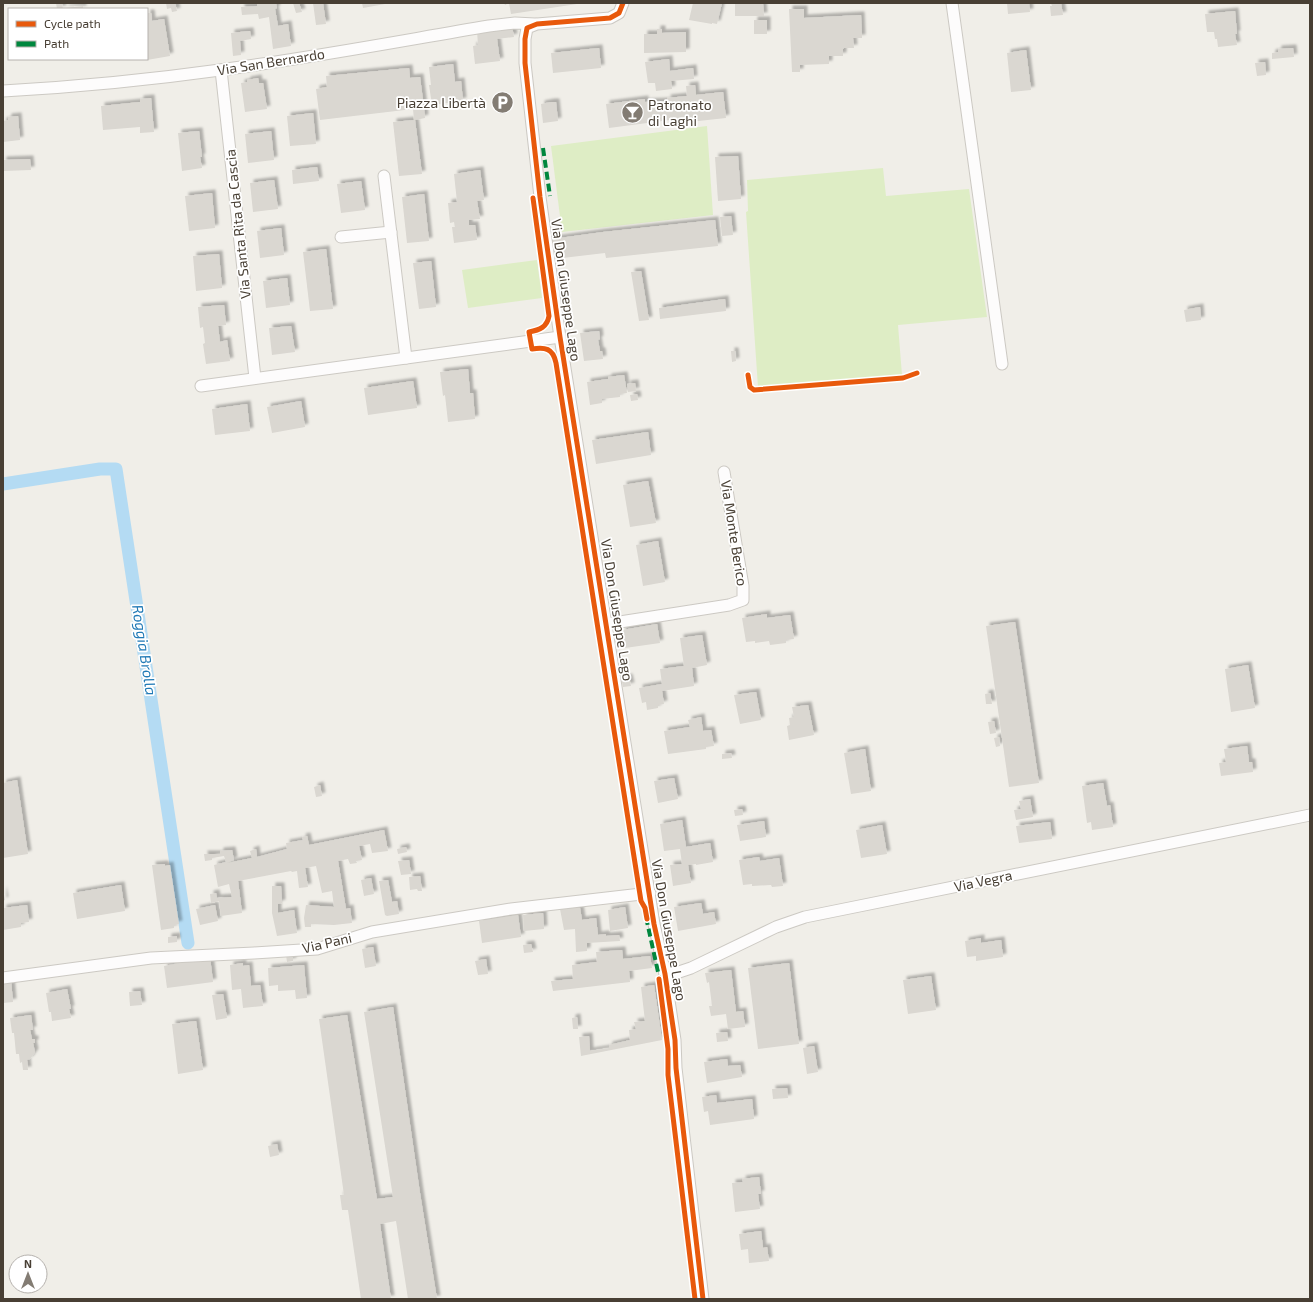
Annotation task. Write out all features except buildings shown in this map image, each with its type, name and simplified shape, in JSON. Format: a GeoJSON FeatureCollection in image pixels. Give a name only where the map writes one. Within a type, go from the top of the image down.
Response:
{"type":"FeatureCollection","features":[{"type":"Feature","properties":{"kind":"street"},"geometry":{"type":"LineString","coordinates":[[537,24],[610,18],[619,13],[623,3]]}},
{"type":"Feature","properties":{"kind":"street"},"geometry":{"type":"LineString","coordinates":[[952,3],[1002,364]]}},
{"type":"Feature","properties":{"kind":"street","name":"Via San Bernardo"},"geometry":{"type":"LineString","coordinates":[[3,91],[114,83],[221,70],[489,26],[515,23],[537,24]]}},
{"type":"Feature","properties":{"kind":"street","name":"Via Don Giuseppe Lago"},"geometry":{"type":"LineString","coordinates":[[537,24],[527,28],[525,39],[525,63],[540,197],[560,337],[654,924],[665,974],[675,1040],[676,1068],[703,1299]]}},
{"type":"Feature","properties":{"kind":"street","name":"Via Santa Rita da Cascia"},"geometry":{"type":"LineString","coordinates":[[221,70],[255,378]]}},
{"type":"Feature","properties":{"kind":"street"},"geometry":{"type":"LineString","coordinates":[[384,176],[406,358]]}},
{"type":"Feature","properties":{"kind":"street"},"geometry":{"type":"LineString","coordinates":[[341,237],[390,232]]}},
{"type":"Feature","properties":{"kind":"street"},"geometry":{"type":"LineString","coordinates":[[201,386],[560,337]]}},
{"type":"Feature","properties":{"kind":"street","name":"Via Monte Berico"},"geometry":{"type":"LineString","coordinates":[[607,624],[729,606],[743,600],[743,586],[724,472]]}},
{"type":"Feature","properties":{"kind":"street","name":"Via Vegra"},"geometry":{"type":"LineString","coordinates":[[665,974],[691,968],[776,927],[805,917],[1310,815]]}},
{"type":"Feature","properties":{"kind":"street","name":"Via Pani"},"geometry":{"type":"LineString","coordinates":[[3,978],[151,958],[254,954],[317,949],[372,932],[511,909],[650,893]]}},
{"type":"Feature","properties":{"kind":"green space"},"geometry":{"type":"Polygon","coordinates":[[[707,126],[713,215],[562,232],[551,146],[707,126]]]}},
{"type":"Feature","properties":{"kind":"green space"},"geometry":{"type":"Polygon","coordinates":[[[883,168],[886,196],[969,189],[987,317],[898,325],[902,375],[758,387],[746,212],[748,211],[747,180],[883,168]]]}},
{"type":"Feature","properties":{"kind":"green space"},"geometry":{"type":"Polygon","coordinates":[[[537,260],[542,298],[468,308],[462,270],[537,260]]]}},
{"type":"Feature","properties":{"kind":"waterway","name":"Roggia Brolla"},"geometry":{"type":"LineString","coordinates":[[3,484],[100,469],[116,469],[188,943]]}},
{"type":"Feature","properties":{"kind":"marked path"},"geometry":{"type":"LineString","coordinates":[[543,148],[550,196]]}},
{"type":"Feature","properties":{"kind":"marked path"},"geometry":{"type":"LineString","coordinates":[[646,917],[660,981]]}},
{"type":"Feature","properties":{"kind":"cycle path"},"geometry":{"type":"LineString","coordinates":[[623,3],[619,13],[610,18],[537,24],[527,28],[525,39],[525,63],[540,197],[560,337],[654,924],[665,974],[675,1040],[676,1068],[703,1299]]}},
{"type":"Feature","properties":{"kind":"cycle path"},"geometry":{"type":"LineString","coordinates":[[533,198],[549,316],[545,325],[529,332],[532,349],[541,348],[551,351],[555,358],[641,901],[645,908],[647,919]]}},
{"type":"Feature","properties":{"kind":"cycle path"},"geometry":{"type":"LineString","coordinates":[[748,375],[750,387],[754,390],[903,378],[917,373]]}},
{"type":"Feature","properties":{"kind":"cycle path"},"geometry":{"type":"LineString","coordinates":[[659,979],[668,1049],[668,1075],[695,1299]]}},
{"type":"Feature","properties":{"kind":"place","name":"Piazza Libertà"},"geometry":{"type":"Point","coordinates":[502,103]}},
{"type":"Feature","properties":{"kind":"place","name":"Patronato di Laghi"},"geometry":{"type":"Point","coordinates":[633,113]}}]}
